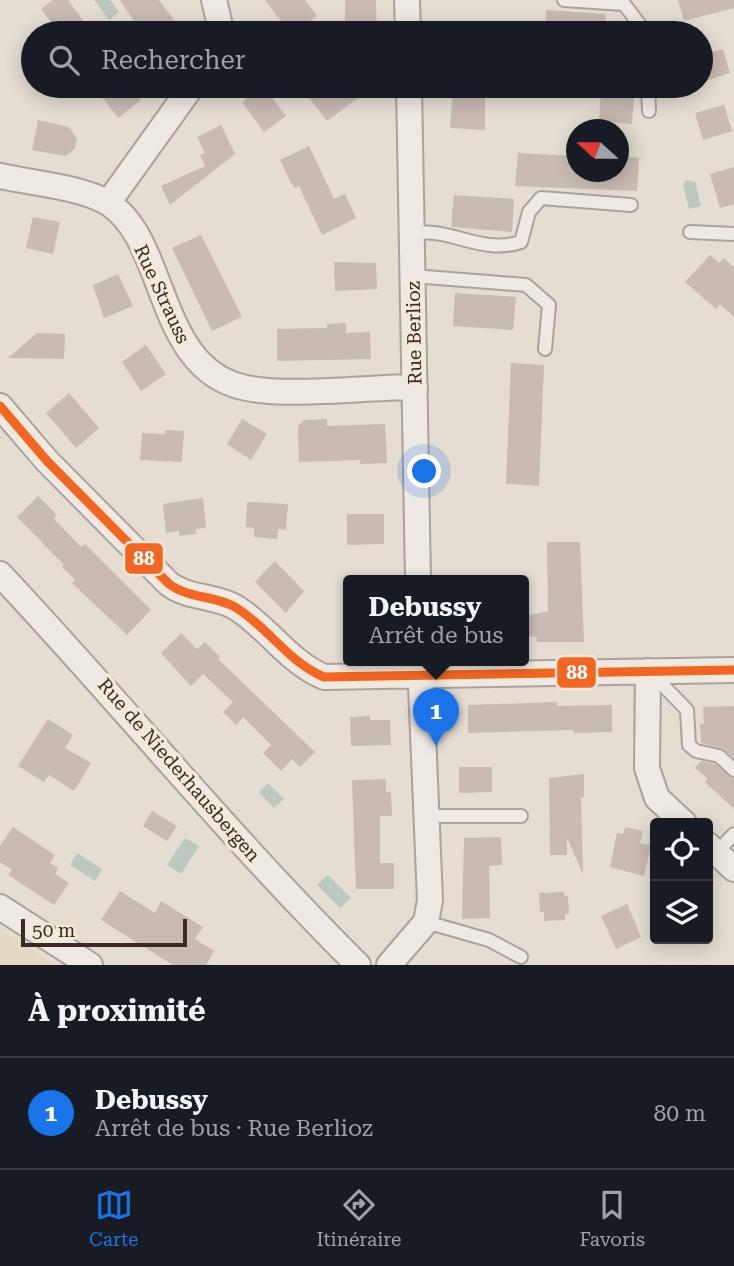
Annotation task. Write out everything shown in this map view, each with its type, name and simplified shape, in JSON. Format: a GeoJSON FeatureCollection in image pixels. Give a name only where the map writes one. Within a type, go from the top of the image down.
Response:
{"type":"FeatureCollection","features":[{"type":"Feature","properties":{"kind":"street"},"geometry":{"type":"LineString","coordinates":[[214,0],[219,21]]}},
{"type":"Feature","properties":{"kind":"street"},"geometry":{"type":"LineString","coordinates":[[407,0],[408,21]]}},
{"type":"Feature","properties":{"kind":"street"},"geometry":{"type":"LineString","coordinates":[[0,176],[108,203],[183,98]]}},
{"type":"Feature","properties":{"kind":"street","name":"Rue Berlioz"},"geometry":{"type":"LineString","coordinates":[[409,98],[418,575]]}},
{"type":"Feature","properties":{"kind":"street","name":"Rue Strauss"},"geometry":{"type":"LineString","coordinates":[[108,203],[131,230],[189,351],[219,378],[235,386],[273,390],[415,387]]}},
{"type":"Feature","properties":{"kind":"street"},"geometry":{"type":"LineString","coordinates":[[0,406],[47,461],[177,589],[233,606],[302,667],[324,677],[421,669],[734,670]]}},
{"type":"Feature","properties":{"kind":"street","name":"Rue de Niederhausbergen"},"geometry":{"type":"LineString","coordinates":[[0,575],[93,673],[293,900],[358,965]]}},
{"type":"Feature","properties":{"kind":"street"},"geometry":{"type":"LineString","coordinates":[[389,965],[426,922],[430,900],[421,669]]}},
{"type":"Feature","properties":{"kind":"street"},"geometry":{"type":"LineString","coordinates":[[648,671],[647,768],[657,798],[679,818]]}},
{"type":"Feature","properties":{"kind":"street"},"geometry":{"type":"LineString","coordinates":[[0,907],[90,965]]}},
{"type":"Feature","properties":{"kind":"lane"},"geometry":{"type":"LineString","coordinates":[[564,0],[624,4],[637,21]]}},
{"type":"Feature","properties":{"kind":"lane"},"geometry":{"type":"LineString","coordinates":[[648,98],[649,111]]}},
{"type":"Feature","properties":{"kind":"lane"},"geometry":{"type":"LineString","coordinates":[[412,234],[431,230],[460,241],[505,247],[521,242],[529,212],[541,198],[631,205]]}},
{"type":"Feature","properties":{"kind":"lane"},"geometry":{"type":"LineString","coordinates":[[690,232],[734,234]]}},
{"type":"Feature","properties":{"kind":"lane"},"geometry":{"type":"LineString","coordinates":[[413,276],[527,285],[549,306],[545,349]]}},
{"type":"Feature","properties":{"kind":"lane"},"geometry":{"type":"LineString","coordinates":[[648,671],[687,710],[689,745],[696,751],[719,756],[734,770]]}},
{"type":"Feature","properties":{"kind":"lane"},"geometry":{"type":"LineString","coordinates":[[427,816],[521,816]]}},
{"type":"Feature","properties":{"kind":"lane"},"geometry":{"type":"LineString","coordinates":[[719,856],[734,834]]}},
{"type":"Feature","properties":{"kind":"lane"},"geometry":{"type":"LineString","coordinates":[[426,922],[489,940],[521,957]]}},
{"type":"Feature","properties":{"kind":"shaded area"},"geometry":{"type":"Polygon","coordinates":[[[94,0],[110,0],[119,12],[109,20],[94,0]]]}},
{"type":"Feature","properties":{"kind":"shaded area"},"geometry":{"type":"Polygon","coordinates":[[[686,180],[695,182],[701,206],[689,209],[683,185],[686,180]]]}},
{"type":"Feature","properties":{"kind":"shaded area"},"geometry":{"type":"Polygon","coordinates":[[[268,783],[284,799],[274,808],[259,792],[268,783]]]}},
{"type":"Feature","properties":{"kind":"shaded area"},"geometry":{"type":"Polygon","coordinates":[[[185,838],[199,846],[181,874],[167,865],[185,838]]]}},
{"type":"Feature","properties":{"kind":"shaded area"},"geometry":{"type":"Polygon","coordinates":[[[77,853],[102,869],[95,881],[70,865],[77,853]]]}},
{"type":"Feature","properties":{"kind":"shaded area"},"geometry":{"type":"Polygon","coordinates":[[[328,875],[351,898],[340,908],[317,885],[328,875]]]}},
{"type":"Feature","properties":{"kind":"shaded area"},"geometry":{"type":"Polygon","coordinates":[[[0,929],[55,965],[0,965],[0,929]]]}},
{"type":"Feature","properties":{"kind":"building"},"geometry":{"type":"Polygon","coordinates":[[[53,0],[68,0],[84,21],[50,21],[41,9],[53,0]]]}},
{"type":"Feature","properties":{"kind":"building"},"geometry":{"type":"Polygon","coordinates":[[[120,0],[159,0],[175,21],[134,21],[120,0]]]}},
{"type":"Feature","properties":{"kind":"building"},"geometry":{"type":"Polygon","coordinates":[[[265,0],[305,0],[317,16],[311,21],[281,21],[265,0]]]}},
{"type":"Feature","properties":{"kind":"building"},"geometry":{"type":"Polygon","coordinates":[[[345,0],[376,0],[377,21],[345,21],[345,0]]]}},
{"type":"Feature","properties":{"kind":"building"},"geometry":{"type":"Polygon","coordinates":[[[678,0],[734,0],[734,8],[684,21],[678,0]]]}},
{"type":"Feature","properties":{"kind":"building"},"geometry":{"type":"Polygon","coordinates":[[[546,10],[606,14],[606,21],[546,21],[546,10]]]}},
{"type":"Feature","properties":{"kind":"building"},"geometry":{"type":"Polygon","coordinates":[[[723,49],[730,73],[713,78],[713,52],[723,49]]]}},
{"type":"Feature","properties":{"kind":"building"},"geometry":{"type":"Polygon","coordinates":[[[103,98],[139,98],[141,100],[118,118],[103,98]]]}},
{"type":"Feature","properties":{"kind":"building"},"geometry":{"type":"Polygon","coordinates":[[[247,98],[272,98],[286,116],[264,132],[242,102],[247,98]]]}},
{"type":"Feature","properties":{"kind":"building"},"geometry":{"type":"Polygon","coordinates":[[[310,98],[358,98],[327,121],[310,98]]]}},
{"type":"Feature","properties":{"kind":"building"},"geometry":{"type":"Polygon","coordinates":[[[452,98],[485,98],[485,130],[450,128],[452,98]]]}},
{"type":"Feature","properties":{"kind":"building"},"geometry":{"type":"Polygon","coordinates":[[[600,98],[634,98],[632,124],[629,124],[629,119],[599,119],[600,98]]]}},
{"type":"Feature","properties":{"kind":"building"},"geometry":{"type":"Polygon","coordinates":[[[724,105],[732,131],[703,140],[695,113],[724,105]]]}},
{"type":"Feature","properties":{"kind":"building"},"geometry":{"type":"Polygon","coordinates":[[[38,120],[69,127],[77,139],[75,149],[65,156],[32,150],[38,120]]]}},
{"type":"Feature","properties":{"kind":"building"},"geometry":{"type":"Polygon","coordinates":[[[221,125],[235,154],[170,205],[161,186],[205,166],[200,155],[205,153],[197,137],[221,125]]]}},
{"type":"Feature","properties":{"kind":"building"},"geometry":{"type":"Polygon","coordinates":[[[309,146],[334,199],[345,194],[356,218],[322,235],[299,186],[295,188],[291,183],[280,160],[309,146]]]}},
{"type":"Feature","properties":{"kind":"building"},"geometry":{"type":"Polygon","coordinates":[[[518,153],[566,155],[566,182],[629,182],[629,157],[639,158],[637,191],[515,186],[518,153]]]}},
{"type":"Feature","properties":{"kind":"building"},"geometry":{"type":"Polygon","coordinates":[[[734,167],[734,204],[720,208],[710,174],[734,167]]]}},
{"type":"Feature","properties":{"kind":"building"},"geometry":{"type":"Polygon","coordinates":[[[454,195],[514,199],[512,232],[451,227],[454,195]]]}},
{"type":"Feature","properties":{"kind":"building"},"geometry":{"type":"Polygon","coordinates":[[[33,217],[60,222],[53,254],[26,248],[33,217]]]}},
{"type":"Feature","properties":{"kind":"building"},"geometry":{"type":"Polygon","coordinates":[[[201,235],[242,317],[212,331],[172,248],[201,235]]]}},
{"type":"Feature","properties":{"kind":"building"},"geometry":{"type":"Polygon","coordinates":[[[710,255],[719,263],[724,258],[734,268],[734,317],[720,304],[716,309],[685,282],[710,255]]]}},
{"type":"Feature","properties":{"kind":"building"},"geometry":{"type":"Polygon","coordinates":[[[334,262],[376,263],[377,289],[335,291],[334,262]]]}},
{"type":"Feature","properties":{"kind":"building"},"geometry":{"type":"Polygon","coordinates":[[[118,274],[133,306],[104,318],[93,285],[118,274]]]}},
{"type":"Feature","properties":{"kind":"building"},"geometry":{"type":"Polygon","coordinates":[[[455,293],[516,297],[513,330],[453,326],[455,293]]]}},
{"type":"Feature","properties":{"kind":"building"},"geometry":{"type":"Polygon","coordinates":[[[346,323],[346,333],[370,332],[371,359],[277,361],[277,329],[327,328],[327,324],[346,323]]]}},
{"type":"Feature","properties":{"kind":"building"},"geometry":{"type":"Polygon","coordinates":[[[37,333],[65,334],[64,359],[8,358],[37,333]]]}},
{"type":"Feature","properties":{"kind":"building"},"geometry":{"type":"Polygon","coordinates":[[[146,345],[166,374],[141,391],[122,362],[146,345]]]}},
{"type":"Feature","properties":{"kind":"building"},"geometry":{"type":"Polygon","coordinates":[[[511,363],[544,365],[539,486],[506,484],[511,363]]]}},
{"type":"Feature","properties":{"kind":"building"},"geometry":{"type":"Polygon","coordinates":[[[69,393],[99,428],[76,448],[46,413],[69,393]]]}},
{"type":"Feature","properties":{"kind":"building"},"geometry":{"type":"Polygon","coordinates":[[[242,419],[267,434],[251,460],[227,444],[242,419]]]}},
{"type":"Feature","properties":{"kind":"building"},"geometry":{"type":"Polygon","coordinates":[[[327,419],[327,426],[385,424],[387,463],[360,464],[360,460],[299,462],[298,426],[304,420],[327,419]]]}},
{"type":"Feature","properties":{"kind":"building"},"geometry":{"type":"Polygon","coordinates":[[[165,430],[184,431],[182,462],[140,460],[142,433],[165,434],[165,430]]]}},
{"type":"Feature","properties":{"kind":"building"},"geometry":{"type":"Polygon","coordinates":[[[38,496],[57,515],[54,519],[81,547],[85,544],[151,610],[127,635],[72,583],[75,580],[62,567],[64,565],[17,517],[38,496]]]}},
{"type":"Feature","properties":{"kind":"building"},"geometry":{"type":"Polygon","coordinates":[[[203,498],[206,528],[196,529],[196,534],[179,536],[179,531],[166,533],[163,504],[203,498]]]}},
{"type":"Feature","properties":{"kind":"building"},"geometry":{"type":"Polygon","coordinates":[[[247,502],[288,504],[286,530],[278,529],[277,539],[254,537],[254,528],[246,527],[247,502]]]}},
{"type":"Feature","properties":{"kind":"building"},"geometry":{"type":"Polygon","coordinates":[[[347,514],[384,514],[384,544],[347,545],[347,514]]]}},
{"type":"Feature","properties":{"kind":"building"},"geometry":{"type":"Polygon","coordinates":[[[547,542],[580,542],[584,642],[537,642],[536,637],[529,636],[529,615],[548,611],[547,542]]]}},
{"type":"Feature","properties":{"kind":"building"},"geometry":{"type":"Polygon","coordinates":[[[275,561],[304,591],[286,613],[255,582],[275,561]]]}},
{"type":"Feature","properties":{"kind":"building"},"geometry":{"type":"Polygon","coordinates":[[[181,633],[197,649],[205,642],[220,657],[218,659],[315,752],[300,767],[292,759],[281,771],[263,753],[271,745],[243,717],[236,725],[223,712],[233,702],[203,674],[191,686],[161,653],[181,633]]]}},
{"type":"Feature","properties":{"kind":"building"},"geometry":{"type":"Polygon","coordinates":[[[557,702],[557,706],[612,705],[612,732],[574,733],[574,730],[468,733],[468,705],[557,702]]]}},
{"type":"Feature","properties":{"kind":"building"},"geometry":{"type":"Polygon","coordinates":[[[734,706],[734,758],[722,748],[701,743],[700,724],[704,724],[703,707],[734,706]]]}},
{"type":"Feature","properties":{"kind":"building"},"geometry":{"type":"Polygon","coordinates":[[[370,716],[370,720],[390,720],[391,745],[351,746],[350,717],[370,716]]]}},
{"type":"Feature","properties":{"kind":"building"},"geometry":{"type":"Polygon","coordinates":[[[48,719],[73,735],[65,748],[91,763],[74,791],[49,775],[44,782],[18,766],[48,719]]]}},
{"type":"Feature","properties":{"kind":"building"},"geometry":{"type":"Polygon","coordinates":[[[701,761],[715,764],[734,779],[734,809],[705,782],[708,779],[695,768],[701,761]]]}},
{"type":"Feature","properties":{"kind":"building"},"geometry":{"type":"Polygon","coordinates":[[[459,767],[492,767],[492,792],[459,793],[459,767]]]}},
{"type":"Feature","properties":{"kind":"building"},"geometry":{"type":"Polygon","coordinates":[[[584,774],[584,797],[581,797],[583,874],[567,838],[567,855],[550,855],[549,778],[584,774]]]}},
{"type":"Feature","properties":{"kind":"building"},"geometry":{"type":"Polygon","coordinates":[[[386,779],[386,792],[391,792],[392,816],[380,816],[380,863],[394,863],[394,889],[356,889],[352,780],[386,779]]]}},
{"type":"Feature","properties":{"kind":"building"},"geometry":{"type":"Polygon","coordinates":[[[152,811],[177,826],[167,841],[143,826],[152,811]]]}},
{"type":"Feature","properties":{"kind":"building"},"geometry":{"type":"Polygon","coordinates":[[[13,827],[55,855],[50,863],[58,868],[55,874],[69,883],[54,905],[8,875],[12,870],[0,862],[0,846],[13,827]]]}},
{"type":"Feature","properties":{"kind":"building"},"geometry":{"type":"Polygon","coordinates":[[[625,827],[643,831],[640,843],[650,845],[644,876],[610,867],[617,833],[623,834],[625,827]]]}},
{"type":"Feature","properties":{"kind":"building"},"geometry":{"type":"Polygon","coordinates":[[[501,837],[502,865],[489,866],[490,918],[462,919],[464,838],[501,837]]]}},
{"type":"Feature","properties":{"kind":"building"},"geometry":{"type":"Polygon","coordinates":[[[120,891],[155,913],[161,901],[203,927],[195,939],[214,951],[206,965],[173,965],[101,920],[120,891]]]}},
{"type":"Feature","properties":{"kind":"building"},"geometry":{"type":"Polygon","coordinates":[[[564,892],[564,896],[568,896],[569,914],[565,914],[565,920],[544,921],[544,912],[540,912],[539,893],[564,892]]]}},
{"type":"Feature","properties":{"kind":"building"},"geometry":{"type":"Polygon","coordinates":[[[627,904],[641,937],[616,949],[601,916],[627,904]]]}},
{"type":"Feature","properties":{"kind":"transit line","name":"88"},"geometry":{"type":"LineString","coordinates":[[0,406],[47,461],[169,584],[185,592],[219,600],[235,607],[299,662],[324,677],[734,670]]}},
{"type":"Feature","properties":{"kind":"place","name":"Debussy"},"geometry":{"type":"Point","coordinates":[436,746]}}]}
